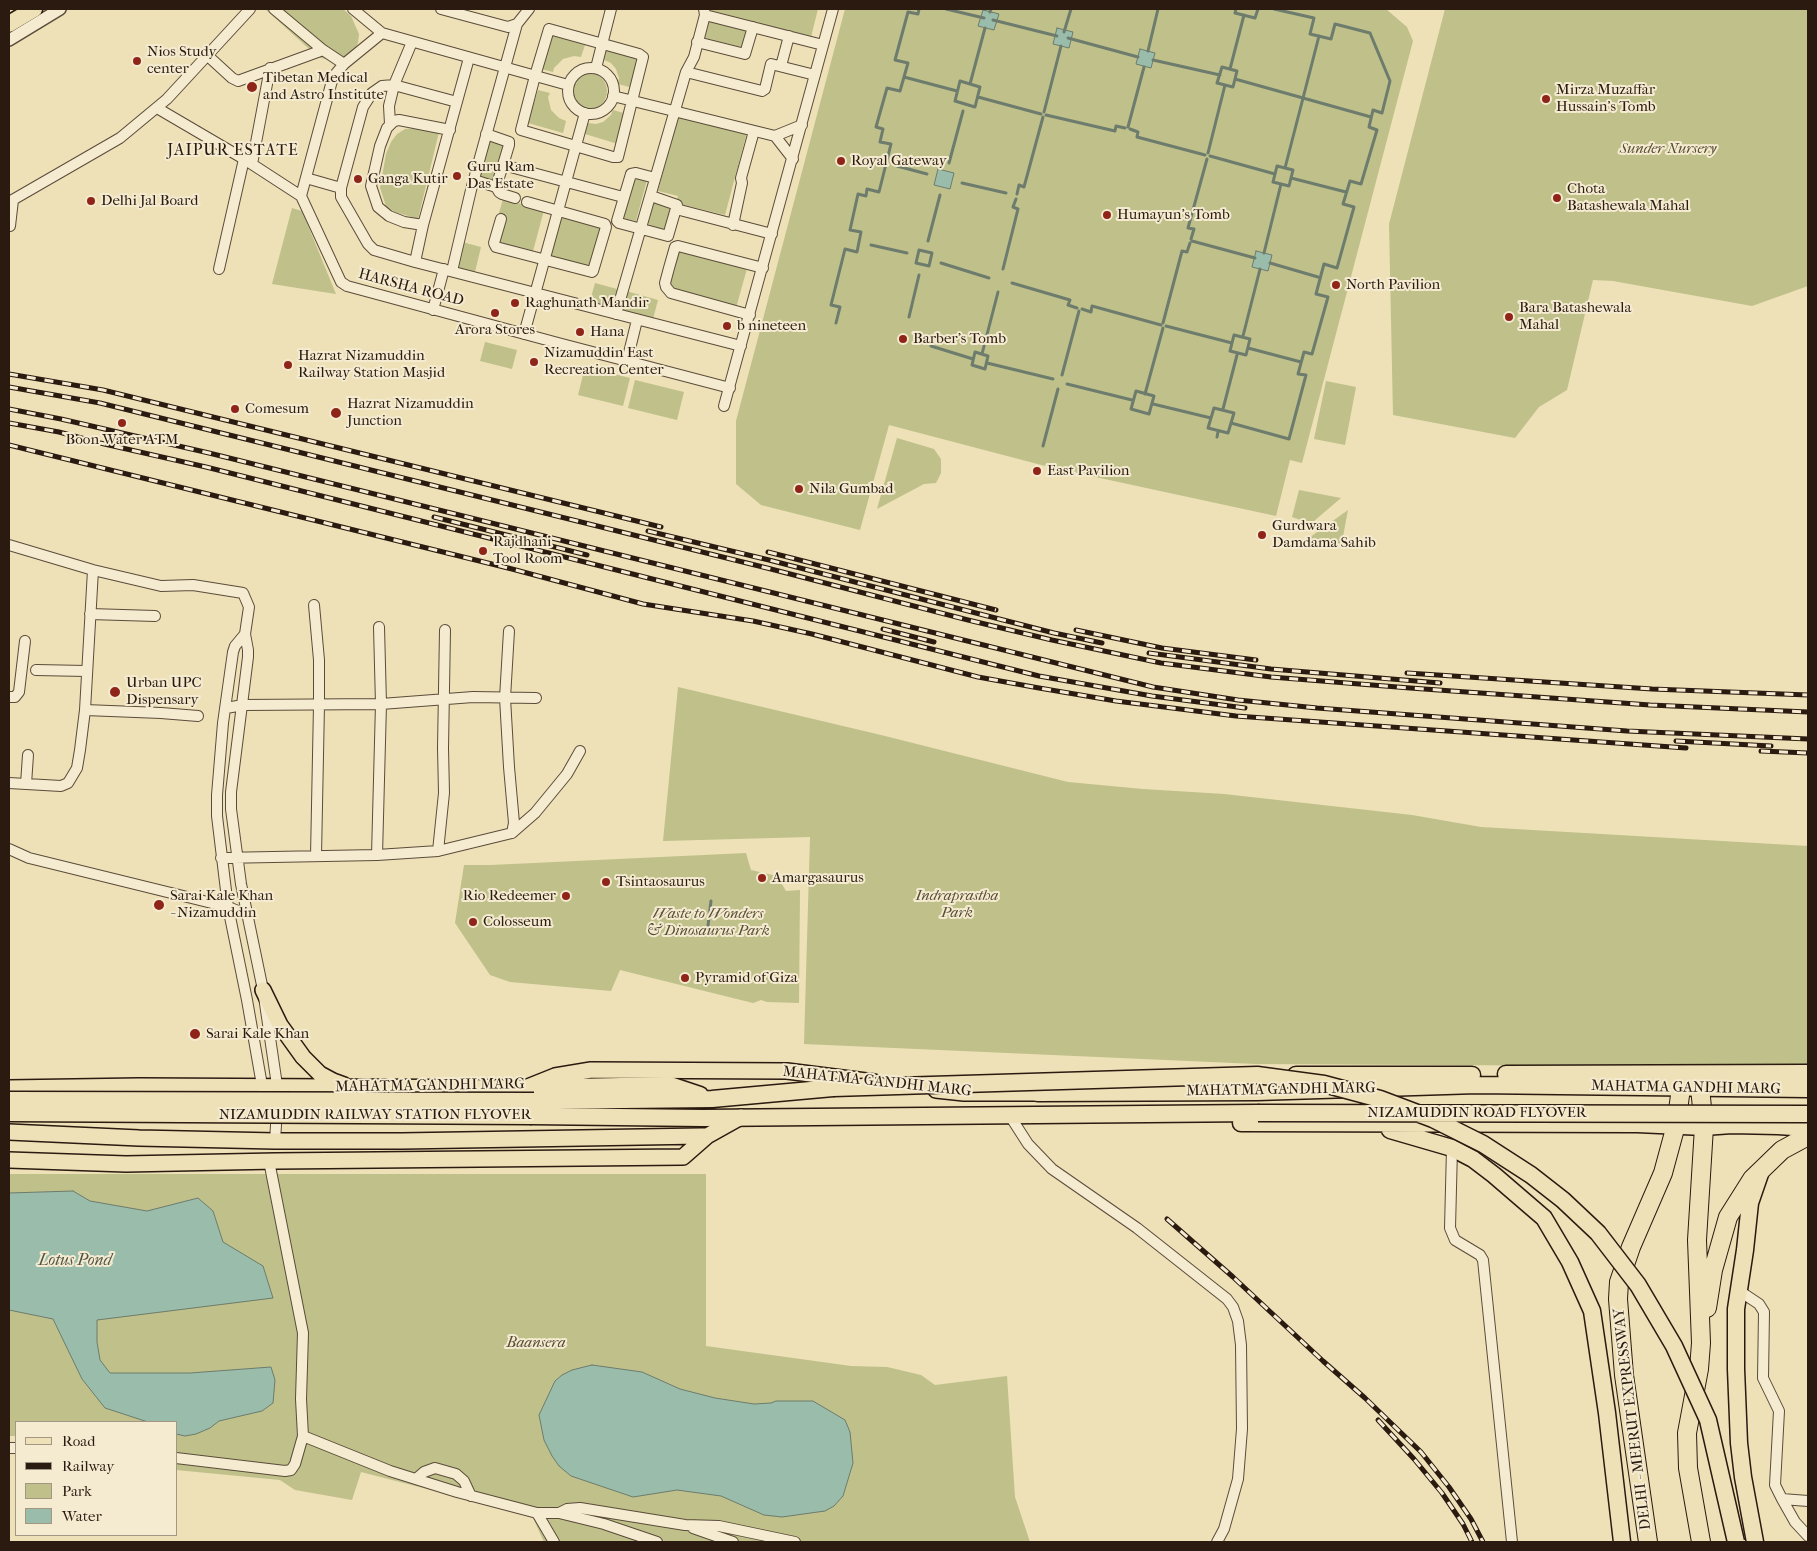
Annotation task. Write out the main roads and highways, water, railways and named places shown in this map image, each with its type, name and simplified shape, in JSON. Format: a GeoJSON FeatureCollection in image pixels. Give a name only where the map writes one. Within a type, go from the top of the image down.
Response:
{"type":"FeatureCollection","features":[{"type":"Feature","properties":{"kind":"highway"},"geometry":{"type":"LineString","coordinates":[[9,24],[34,9]]}},
{"type":"Feature","properties":{"kind":"highway"},"geometry":{"type":"LineString","coordinates":[[525,1088],[670,1084],[712,1098],[833,1088],[1257,1075],[1808,1073]]}},
{"type":"Feature","properties":{"kind":"highway","name":"DELHI - MEERUT EXPRESSWAY"},"geometry":{"type":"LineString","coordinates":[[1257,1075],[1324,1084],[1380,1099],[1433,1119],[1483,1144],[1531,1175],[1564,1200],[1598,1233],[1638,1285],[1674,1346],[1708,1420],[1736,1542]]}},
{"type":"Feature","properties":{"kind":"highway","name":"MAHATMA GANDHI MARG"},"geometry":{"type":"LineString","coordinates":[[1038,1093],[1257,1092],[1477,1085],[1804,1089]]}},
{"type":"Feature","properties":{"kind":"highway","name":"DELHI - MEERUT EXPRESSWAY"},"geometry":{"type":"LineString","coordinates":[[1648,1542],[1624,1375],[1618,1299],[1620,1282],[1631,1247],[1663,1173],[1676,1125],[1681,1088]]}},
{"type":"Feature","properties":{"kind":"highway"},"geometry":{"type":"LineString","coordinates":[[1700,1088],[1704,1127],[1697,1240],[1701,1343]]}},
{"type":"Feature","properties":{"kind":"highway"},"geometry":{"type":"LineString","coordinates":[[1804,1089],[1800,1109],[1802,1118],[1808,1126]]}},
{"type":"Feature","properties":{"kind":"highway","name":"NIZAMUDDIN RAILWAY STATION FLYOVER"},"geometry":{"type":"LineString","coordinates":[[9,1113],[609,1109],[712,1098]]}},
{"type":"Feature","properties":{"kind":"highway","name":"NIZAMUDDIN RAILWAY STATION FLYOVER"},"geometry":{"type":"LineString","coordinates":[[9,1100],[609,1109],[741,1117]]}},
{"type":"Feature","properties":{"kind":"highway","name":"NIZAMUDDIN ROAD FLYOVER"},"geometry":{"type":"LineString","coordinates":[[1146,1114],[1258,1113],[1808,1126]]}},
{"type":"Feature","properties":{"kind":"highway"},"geometry":{"type":"LineString","coordinates":[[1146,1114],[1252,1124],[1808,1126]]}},
{"type":"Feature","properties":{"kind":"highway","name":"MAHATMA GANDHI MARG"},"geometry":{"type":"LineString","coordinates":[[741,1117],[1146,1114]]}},
{"type":"Feature","properties":{"kind":"highway","name":"DELHI - MEERUT EXPRESSWAY"},"geometry":{"type":"LineString","coordinates":[[1371,1124],[1452,1148],[1494,1175],[1544,1218],[1570,1262],[1592,1311],[1607,1413],[1622,1542]]}},
{"type":"Feature","properties":{"kind":"highway"},"geometry":{"type":"LineString","coordinates":[[1701,1542],[1688,1468],[1687,1433],[1713,1270],[1728,1217],[1752,1179],[1808,1126]]}},
{"type":"Feature","properties":{"kind":"highway"},"geometry":{"type":"LineString","coordinates":[[1755,1542],[1739,1443],[1736,1309],[1750,1202],[1762,1170]]}},
{"type":"Feature","properties":{"kind":"main road"},"geometry":{"type":"LineString","coordinates":[[263,990],[280,1024],[303,1057],[320,1074],[333,1082],[353,1087]]}},
{"type":"Feature","properties":{"kind":"main road","name":"MAHATMA GANDHI MARG"},"geometry":{"type":"LineString","coordinates":[[9,1088],[139,1086],[525,1088],[555,1076],[591,1070],[777,1071],[964,1093],[1038,1093]]}},
{"type":"Feature","properties":{"kind":"main road"},"geometry":{"type":"LineString","coordinates":[[139,1086],[139,1138]]}},
{"type":"Feature","properties":{"kind":"main road"},"geometry":{"type":"LineString","coordinates":[[402,1088],[402,1141]]}},
{"type":"Feature","properties":{"kind":"main road","name":"MAHATMA GANDHI MARG"},"geometry":{"type":"LineString","coordinates":[[9,1132],[139,1138],[274,1141],[707,1136],[741,1117]]}},
{"type":"Feature","properties":{"kind":"main road"},"geometry":{"type":"LineString","coordinates":[[9,1160],[126,1164],[683,1157],[707,1136]]}},
{"type":"Feature","properties":{"kind":"water"},"geometry":{"type":"Polygon","coordinates":[[[983,10],[999,14],[994,30],[978,26],[983,10]]]}},
{"type":"Feature","properties":{"kind":"water"},"geometry":{"type":"Polygon","coordinates":[[[1057,28],[1073,32],[1069,48],[1053,44],[1057,28]]]}},
{"type":"Feature","properties":{"kind":"water"},"geometry":{"type":"Polygon","coordinates":[[[1140,49],[1155,53],[1151,68],[1136,64],[1140,49]]]}},
{"type":"Feature","properties":{"kind":"water"},"geometry":{"type":"Polygon","coordinates":[[[938,169],[954,173],[950,189],[934,185],[938,169]]]}},
{"type":"Feature","properties":{"kind":"water"},"geometry":{"type":"Polygon","coordinates":[[[1256,251],[1272,255],[1268,271],[1252,267],[1256,251]]]}},
{"type":"Feature","properties":{"kind":"water","name":"Lotus Pond"},"geometry":{"type":"Polygon","coordinates":[[[73,1191],[90,1201],[147,1211],[198,1198],[213,1211],[223,1242],[263,1266],[273,1298],[97,1320],[97,1342],[100,1360],[110,1373],[190,1373],[271,1367],[275,1380],[273,1403],[262,1411],[219,1421],[210,1428],[185,1436],[178,1434],[178,1421],[145,1421],[105,1408],[82,1379],[53,1319],[9,1310],[9,1193],[73,1191]]]}},
{"type":"Feature","properties":{"kind":"water"},"geometry":{"type":"Polygon","coordinates":[[[592,1365],[642,1372],[680,1389],[715,1398],[754,1404],[776,1401],[813,1401],[845,1420],[850,1432],[853,1463],[843,1496],[834,1506],[825,1511],[782,1517],[764,1515],[721,1496],[677,1490],[633,1497],[571,1476],[559,1466],[552,1456],[544,1440],[539,1415],[555,1381],[572,1370],[592,1365]]]}},
{"type":"Feature","properties":{"kind":"waterway"},"geometry":{"type":"LineString","coordinates":[[836,323],[840,307],[831,305],[845,249],[857,252],[861,232],[850,230],[858,194],[866,196],[867,189],[879,192],[891,144],[880,142],[883,129],[876,127],[887,88],[900,91],[908,63],[895,60],[908,12],[918,14],[919,9]]}},
{"type":"Feature","properties":{"kind":"waterway"},"geometry":{"type":"LineString","coordinates":[[946,9],[984,18]]}},
{"type":"Feature","properties":{"kind":"waterway"},"geometry":{"type":"LineString","coordinates":[[1064,32],[1071,9]]}},
{"type":"Feature","properties":{"kind":"waterway"},"geometry":{"type":"LineString","coordinates":[[1148,51],[1158,9]]}},
{"type":"Feature","properties":{"kind":"waterway"},"geometry":{"type":"LineString","coordinates":[[1236,9],[1235,13],[1255,18],[1258,9]]}},
{"type":"Feature","properties":{"kind":"waterway"},"geometry":{"type":"LineString","coordinates":[[1231,423],[1289,439],[1306,375],[1298,374],[1304,352],[1312,354],[1328,297],[1316,294],[1324,264],[1337,268],[1354,207],[1343,204],[1350,181],[1361,184],[1377,130],[1369,127],[1373,110],[1382,113],[1390,81],[1370,33],[1335,24],[1331,39],[1310,34],[1314,18],[1274,9]]}},
{"type":"Feature","properties":{"kind":"waterway"},"geometry":{"type":"LineString","coordinates":[[1230,69],[1244,15]]}},
{"type":"Feature","properties":{"kind":"waterway"},"geometry":{"type":"LineString","coordinates":[[993,20],[1057,36]]}},
{"type":"Feature","properties":{"kind":"waterway"},"geometry":{"type":"LineString","coordinates":[[970,84],[985,28]]}},
{"type":"Feature","properties":{"kind":"waterway"},"geometry":{"type":"LineString","coordinates":[[1285,168],[1319,36]]}},
{"type":"Feature","properties":{"kind":"waterway"},"geometry":{"type":"LineString","coordinates":[[1068,38],[1138,57]]}},
{"type":"Feature","properties":{"kind":"waterway"},"geometry":{"type":"LineString","coordinates":[[1044,112],[1061,46]]}},
{"type":"Feature","properties":{"kind":"waterway"},"geometry":{"type":"LineString","coordinates":[[1153,60],[1220,75]]}},
{"type":"Feature","properties":{"kind":"waterway"},"geometry":{"type":"LineString","coordinates":[[1128,127],[1144,67]]}},
{"type":"Feature","properties":{"kind":"waterway"},"geometry":{"type":"LineString","coordinates":[[1222,67],[1237,71],[1233,87],[1217,83],[1222,67]]}},
{"type":"Feature","properties":{"kind":"waterway"},"geometry":{"type":"LineString","coordinates":[[904,77],[957,91]]}},
{"type":"Feature","properties":{"kind":"waterway"},"geometry":{"type":"LineString","coordinates":[[1235,79],[1371,117]]}},
{"type":"Feature","properties":{"kind":"waterway"},"geometry":{"type":"LineString","coordinates":[[960,81],[980,87],[975,107],[955,101],[960,81]]}},
{"type":"Feature","properties":{"kind":"waterway"},"geometry":{"type":"LineString","coordinates":[[1208,153],[1225,85]]}},
{"type":"Feature","properties":{"kind":"waterway"},"geometry":{"type":"LineString","coordinates":[[978,97],[1041,114]]}},
{"type":"Feature","properties":{"kind":"waterway"},"geometry":{"type":"LineString","coordinates":[[949,163],[963,111]]}},
{"type":"Feature","properties":{"kind":"waterway"},"geometry":{"type":"LineString","coordinates":[[1046,115],[1115,131],[1116,126],[1125,128]]}},
{"type":"Feature","properties":{"kind":"waterway"},"geometry":{"type":"LineString","coordinates":[[1017,194],[1019,185],[1024,187],[1043,117]]}},
{"type":"Feature","properties":{"kind":"waterway"},"geometry":{"type":"LineString","coordinates":[[1130,129],[1138,132],[1137,137],[1205,155]]}},
{"type":"Feature","properties":{"kind":"waterway"},"geometry":{"type":"LineString","coordinates":[[1210,156],[1275,174]]}},
{"type":"Feature","properties":{"kind":"waterway"},"geometry":{"type":"LineString","coordinates":[[1191,239],[1194,229],[1188,228],[1207,159]]}},
{"type":"Feature","properties":{"kind":"waterway"},"geometry":{"type":"LineString","coordinates":[[897,166],[927,174]]}},
{"type":"Feature","properties":{"kind":"waterway"},"geometry":{"type":"LineString","coordinates":[[1277,166],[1293,170],[1289,186],[1273,182],[1277,166]]}},
{"type":"Feature","properties":{"kind":"waterway"},"geometry":{"type":"LineString","coordinates":[[1291,178],[1346,192]]}},
{"type":"Feature","properties":{"kind":"waterway"},"geometry":{"type":"LineString","coordinates":[[962,183],[1006,193]]}},
{"type":"Feature","properties":{"kind":"waterway"},"geometry":{"type":"LineString","coordinates":[[1264,253],[1281,184]]}},
{"type":"Feature","properties":{"kind":"waterway"},"geometry":{"type":"LineString","coordinates":[[928,241],[940,195]]}},
{"type":"Feature","properties":{"kind":"waterway"},"geometry":{"type":"LineString","coordinates":[[1003,269],[1018,209],[1013,207],[1016,199]]}},
{"type":"Feature","properties":{"kind":"waterway"},"geometry":{"type":"LineString","coordinates":[[1192,241],[1255,258]]}},
{"type":"Feature","properties":{"kind":"waterway"},"geometry":{"type":"LineString","coordinates":[[1163,323],[1182,251],[1187,252],[1190,243]]}},
{"type":"Feature","properties":{"kind":"waterway"},"geometry":{"type":"LineString","coordinates":[[871,245],[907,253]]}},
{"type":"Feature","properties":{"kind":"waterway"},"geometry":{"type":"LineString","coordinates":[[919,250],[932,253],[929,266],[916,263],[919,250]]}},
{"type":"Feature","properties":{"kind":"waterway"},"geometry":{"type":"LineString","coordinates":[[941,263],[989,278]]}},
{"type":"Feature","properties":{"kind":"waterway"},"geometry":{"type":"LineString","coordinates":[[1270,263],[1318,277]]}},
{"type":"Feature","properties":{"kind":"waterway"},"geometry":{"type":"LineString","coordinates":[[1243,336],[1260,269]]}},
{"type":"Feature","properties":{"kind":"waterway"},"geometry":{"type":"LineString","coordinates":[[909,317],[919,275]]}},
{"type":"Feature","properties":{"kind":"waterway"},"geometry":{"type":"LineString","coordinates":[[1012,283],[1070,300],[1068,305],[1077,308]]}},
{"type":"Feature","properties":{"kind":"waterway"},"geometry":{"type":"LineString","coordinates":[[982,354],[998,292]]}},
{"type":"Feature","properties":{"kind":"waterway"},"geometry":{"type":"LineString","coordinates":[[1082,309],[1091,312],[1092,306],[1161,325]]}},
{"type":"Feature","properties":{"kind":"waterway"},"geometry":{"type":"LineString","coordinates":[[1062,375],[1079,311]]}},
{"type":"Feature","properties":{"kind":"waterway"},"geometry":{"type":"LineString","coordinates":[[1166,326],[1232,343]]}},
{"type":"Feature","properties":{"kind":"waterway"},"geometry":{"type":"LineString","coordinates":[[1145,394],[1163,328]]}},
{"type":"Feature","properties":{"kind":"waterway"},"geometry":{"type":"LineString","coordinates":[[1234,335],[1250,339],[1246,355],[1230,351],[1234,335]]}},
{"type":"Feature","properties":{"kind":"waterway"},"geometry":{"type":"LineString","coordinates":[[931,346],[973,359]]}},
{"type":"Feature","properties":{"kind":"waterway"},"geometry":{"type":"LineString","coordinates":[[1248,348],[1301,362]]}},
{"type":"Feature","properties":{"kind":"waterway"},"geometry":{"type":"LineString","coordinates":[[975,352],[988,356],[985,369],[972,365],[975,352]]}},
{"type":"Feature","properties":{"kind":"waterway"},"geometry":{"type":"LineString","coordinates":[[1223,409],[1237,355]]}},
{"type":"Feature","properties":{"kind":"waterway"},"geometry":{"type":"LineString","coordinates":[[987,363],[1053,379]]}},
{"type":"Feature","properties":{"kind":"waterway"},"geometry":{"type":"LineString","coordinates":[[1067,384],[1132,400]]}},
{"type":"Feature","properties":{"kind":"waterway"},"geometry":{"type":"LineString","coordinates":[[1043,446],[1058,389]]}},
{"type":"Feature","properties":{"kind":"waterway"},"geometry":{"type":"LineString","coordinates":[[1136,391],[1154,396],[1149,414],[1131,409],[1136,391]]}},
{"type":"Feature","properties":{"kind":"waterway"},"geometry":{"type":"LineString","coordinates":[[1153,404],[1211,418]]}},
{"type":"Feature","properties":{"kind":"waterway"},"geometry":{"type":"LineString","coordinates":[[1214,408],[1234,413],[1228,433],[1208,428],[1214,408]]}},
{"type":"Feature","properties":{"kind":"waterway"},"geometry":{"type":"LineString","coordinates":[[1217,437],[1218,432]]}},
{"type":"Feature","properties":{"kind":"waterway"},"geometry":{"type":"LineString","coordinates":[[707,934],[711,901]]}},
{"type":"Feature","properties":{"kind":"railway"},"geometry":{"type":"LineString","coordinates":[[9,374],[103,390],[661,527]]}},
{"type":"Feature","properties":{"kind":"railway"},"geometry":{"type":"LineString","coordinates":[[9,387],[100,403],[767,568],[968,620],[1161,663],[1271,677],[1410,688],[1650,705],[1808,712]]}},
{"type":"Feature","properties":{"kind":"railway"},"geometry":{"type":"LineString","coordinates":[[9,409],[209,453],[1153,687],[1238,700],[1317,708],[1627,731],[1808,739]]}},
{"type":"Feature","properties":{"kind":"railway"},"geometry":{"type":"LineString","coordinates":[[9,423],[59,432],[206,467],[1039,676],[1152,696],[1245,708]]}},
{"type":"Feature","properties":{"kind":"railway"},"geometry":{"type":"LineString","coordinates":[[9,445],[512,569],[643,604],[753,621],[812,634],[978,677],[1116,701],[1236,716],[1686,748]]}},
{"type":"Feature","properties":{"kind":"railway"},"geometry":{"type":"LineString","coordinates":[[434,517],[587,555]]}},
{"type":"Feature","properties":{"kind":"railway"},"geometry":{"type":"LineString","coordinates":[[648,531],[1054,633],[1102,643]]}},
{"type":"Feature","properties":{"kind":"railway"},"geometry":{"type":"LineString","coordinates":[[768,552],[996,610]]}},
{"type":"Feature","properties":{"kind":"railway"},"geometry":{"type":"LineString","coordinates":[[883,629],[934,642]]}},
{"type":"Feature","properties":{"kind":"railway"},"geometry":{"type":"LineString","coordinates":[[1076,630],[1162,648],[1256,660]]}},
{"type":"Feature","properties":{"kind":"railway"},"geometry":{"type":"LineString","coordinates":[[1149,653],[1271,669],[1440,683]]}},
{"type":"Feature","properties":{"kind":"railway"},"geometry":{"type":"LineString","coordinates":[[1407,673],[1652,689],[1808,695]]}},
{"type":"Feature","properties":{"kind":"railway"},"geometry":{"type":"LineString","coordinates":[[1676,741],[1771,746]]}},
{"type":"Feature","properties":{"kind":"railway"},"geometry":{"type":"LineString","coordinates":[[1761,751],[1808,753]]}},
{"type":"Feature","properties":{"kind":"railway"},"geometry":{"type":"LineString","coordinates":[[1167,1219],[1365,1398],[1421,1452],[1449,1487],[1471,1519],[1483,1542]]}},
{"type":"Feature","properties":{"kind":"railway"},"geometry":{"type":"LineString","coordinates":[[1378,1420],[1442,1493],[1463,1524],[1472,1542]]}},
{"type":"Feature","properties":{"kind":"place","name":"Nios Study center"},"geometry":{"type":"Point","coordinates":[137,61]}},
{"type":"Feature","properties":{"kind":"place","name":"Tibetan Medical and Astro Institute"},"geometry":{"type":"Point","coordinates":[252,87]}},
{"type":"Feature","properties":{"kind":"place","name":"Mirza Muzaffar Hussain’s Tomb"},"geometry":{"type":"Point","coordinates":[1546,99]}},
{"type":"Feature","properties":{"kind":"place","name":"Royal Gateway"},"geometry":{"type":"Point","coordinates":[841,161]}},
{"type":"Feature","properties":{"kind":"place","name":"Guru Ram Das Estate"},"geometry":{"type":"Point","coordinates":[457,176]}},
{"type":"Feature","properties":{"kind":"place","name":"Ganga Kutir"},"geometry":{"type":"Point","coordinates":[358,179]}},
{"type":"Feature","properties":{"kind":"place","name":"Chota Batashewala Mahal"},"geometry":{"type":"Point","coordinates":[1557,198]}},
{"type":"Feature","properties":{"kind":"place","name":"Delhi Jal Board"},"geometry":{"type":"Point","coordinates":[91,201]}},
{"type":"Feature","properties":{"kind":"place","name":"Humayun's Tomb"},"geometry":{"type":"Point","coordinates":[1107,215]}},
{"type":"Feature","properties":{"kind":"place","name":"North Pavilion"},"geometry":{"type":"Point","coordinates":[1336,285]}},
{"type":"Feature","properties":{"kind":"place","name":"Raghunath Mandir"},"geometry":{"type":"Point","coordinates":[515,303]}},
{"type":"Feature","properties":{"kind":"place","name":"Arora Stores"},"geometry":{"type":"Point","coordinates":[495,313]}},
{"type":"Feature","properties":{"kind":"place","name":"Bara Batashewala Mahal"},"geometry":{"type":"Point","coordinates":[1509,317]}},
{"type":"Feature","properties":{"kind":"place","name":"b nineteen"},"geometry":{"type":"Point","coordinates":[727,326]}},
{"type":"Feature","properties":{"kind":"place","name":"Hana"},"geometry":{"type":"Point","coordinates":[580,332]}},
{"type":"Feature","properties":{"kind":"place","name":"Barber's Tomb"},"geometry":{"type":"Point","coordinates":[903,339]}},
{"type":"Feature","properties":{"kind":"place","name":"Nizamuddin East Recreation Center"},"geometry":{"type":"Point","coordinates":[534,362]}},
{"type":"Feature","properties":{"kind":"place","name":"Hazrat Nizamuddin Railway Station Masjid"},"geometry":{"type":"Point","coordinates":[288,365]}},
{"type":"Feature","properties":{"kind":"place","name":"Comesum"},"geometry":{"type":"Point","coordinates":[235,409]}},
{"type":"Feature","properties":{"kind":"place","name":"Hazrat Nizamuddin Junction"},"geometry":{"type":"Point","coordinates":[336,413]}},
{"type":"Feature","properties":{"kind":"place","name":"Boon Water ATM"},"geometry":{"type":"Point","coordinates":[122,423]}},
{"type":"Feature","properties":{"kind":"place","name":"East Pavilion"},"geometry":{"type":"Point","coordinates":[1037,471]}},
{"type":"Feature","properties":{"kind":"place","name":"Nila Gumbad"},"geometry":{"type":"Point","coordinates":[799,489]}},
{"type":"Feature","properties":{"kind":"place","name":"Gurdwara Damdama Sahib"},"geometry":{"type":"Point","coordinates":[1262,535]}},
{"type":"Feature","properties":{"kind":"place","name":"Rajdhani Tool Room"},"geometry":{"type":"Point","coordinates":[483,551]}},
{"type":"Feature","properties":{"kind":"place","name":"Urban UPC Dispensary"},"geometry":{"type":"Point","coordinates":[115,692]}},
{"type":"Feature","properties":{"kind":"place","name":"Amargasaurus"},"geometry":{"type":"Point","coordinates":[762,878]}},
{"type":"Feature","properties":{"kind":"place","name":"Tsintaosaurus"},"geometry":{"type":"Point","coordinates":[606,882]}},
{"type":"Feature","properties":{"kind":"place","name":"Rio Redeemer"},"geometry":{"type":"Point","coordinates":[566,896]}},
{"type":"Feature","properties":{"kind":"place","name":"Sarai Kale Khan - Nizamuddin"},"geometry":{"type":"Point","coordinates":[159,905]}},
{"type":"Feature","properties":{"kind":"place","name":"Colosseum"},"geometry":{"type":"Point","coordinates":[473,922]}},
{"type":"Feature","properties":{"kind":"place","name":"Pyramid of Giza"},"geometry":{"type":"Point","coordinates":[685,978]}},
{"type":"Feature","properties":{"kind":"place","name":"Sarai Kale Khan"},"geometry":{"type":"Point","coordinates":[195,1034]}},
{"type":"Feature","properties":{"kind":"district","name":"JAIPUR ESTATE"},"geometry":{"type":"Point","coordinates":[233,151]}},
{"type":"Feature","properties":{"kind":"park label","name":"Sunder Nursery"},"geometry":{"type":"Point","coordinates":[1668,149]}},
{"type":"Feature","properties":{"kind":"park label","name":"Indraprastha Park"},"geometry":{"type":"Point","coordinates":[957,904]}},
{"type":"Feature","properties":{"kind":"park label","name":"Waste to Wonders & Dinosaurus Park"},"geometry":{"type":"Point","coordinates":[708,922]}},
{"type":"Feature","properties":{"kind":"park label","name":"Baansera"},"geometry":{"type":"Point","coordinates":[536,1343]}}]}
